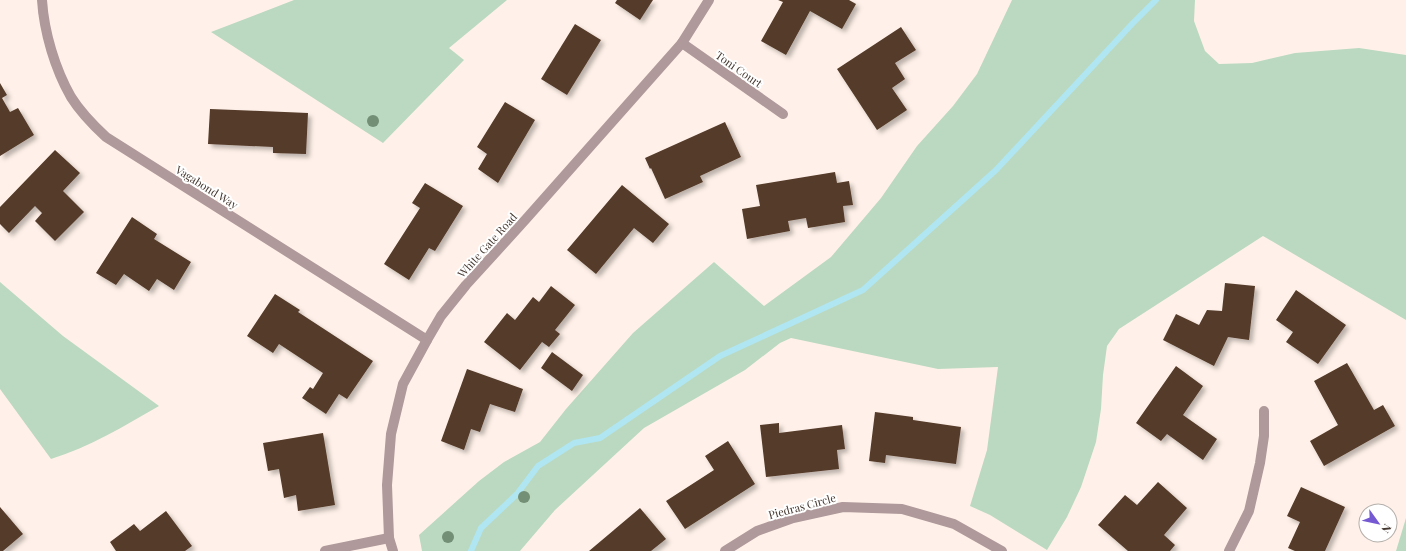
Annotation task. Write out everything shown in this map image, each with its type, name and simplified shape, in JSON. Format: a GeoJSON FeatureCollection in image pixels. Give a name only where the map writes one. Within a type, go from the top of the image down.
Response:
{"type":"FeatureCollection","features":[{"type":"Feature","properties":{"kind":"street","name":"Vagabond Way"},"geometry":{"type":"LineString","coordinates":[[42,0],[45,29],[54,61],[71,97],[86,118],[106,137],[427,340]]}},
{"type":"Feature","properties":{"kind":"street","name":"White Gate Road"},"geometry":{"type":"LineString","coordinates":[[393,551],[389,538],[387,485],[391,434],[403,384],[427,340],[441,316],[466,285],[682,43],[709,0]]}},
{"type":"Feature","properties":{"kind":"street","name":"Toni Court"},"geometry":{"type":"LineString","coordinates":[[682,43],[783,114]]}},
{"type":"Feature","properties":{"kind":"street"},"geometry":{"type":"LineString","coordinates":[[1229,551],[1249,510],[1260,463],[1264,436],[1264,410]]}},
{"type":"Feature","properties":{"kind":"street","name":"Piedras Circle"},"geometry":{"type":"LineString","coordinates":[[725,551],[757,531],[793,518],[843,507],[902,509],[954,524],[1002,551]]}},
{"type":"Feature","properties":{"kind":"street"},"geometry":{"type":"LineString","coordinates":[[325,551],[389,538]]}},
{"type":"Feature","properties":{"kind":"green space"},"geometry":{"type":"Polygon","coordinates":[[[294,0],[507,0],[449,48],[464,60],[383,143],[211,32],[294,0]]]}},
{"type":"Feature","properties":{"kind":"green space"},"geometry":{"type":"Polygon","coordinates":[[[1012,0],[1195,0],[1194,21],[1205,51],[1219,64],[1252,63],[1295,53],[1359,48],[1406,55],[1406,320],[1263,236],[1119,329],[1107,346],[1103,375],[1101,409],[1096,442],[1081,487],[1067,517],[1047,550],[990,515],[970,506],[987,450],[998,367],[938,369],[791,338],[780,343],[745,370],[644,428],[555,510],[520,551],[422,551],[419,535],[479,481],[504,462],[540,442],[566,409],[633,333],[714,262],[764,306],[831,257],[881,198],[917,146],[953,106],[977,74],[1012,0]]]}},
{"type":"Feature","properties":{"kind":"green space"},"geometry":{"type":"Polygon","coordinates":[[[0,282],[63,336],[159,406],[93,442],[51,459],[0,389],[0,282]]]}},
{"type":"Feature","properties":{"kind":"green space"},"geometry":{"type":"Polygon","coordinates":[[[1406,518],[1406,551],[1396,551],[1406,518]]]}},
{"type":"Feature","properties":{"kind":"building"},"geometry":{"type":"Polygon","coordinates":[[[617,0],[653,0],[640,20],[615,3],[617,0]]]}},
{"type":"Feature","properties":{"kind":"building"},"geometry":{"type":"Polygon","coordinates":[[[778,0],[849,0],[856,4],[842,29],[810,11],[786,55],[761,41],[783,2],[778,0]]]}},
{"type":"Feature","properties":{"kind":"building"},"geometry":{"type":"Polygon","coordinates":[[[575,24],[601,40],[567,95],[541,79],[575,24]]]}},
{"type":"Feature","properties":{"kind":"building"},"geometry":{"type":"Polygon","coordinates":[[[901,27],[916,50],[895,63],[905,79],[892,88],[907,110],[877,130],[837,69],[901,27]]]}},
{"type":"Feature","properties":{"kind":"building"},"geometry":{"type":"Polygon","coordinates":[[[0,83],[7,95],[2,98],[10,112],[18,108],[34,135],[0,156],[0,83]]]}},
{"type":"Feature","properties":{"kind":"building"},"geometry":{"type":"Polygon","coordinates":[[[505,102],[535,120],[498,183],[478,169],[487,154],[477,147],[505,102]]]}},
{"type":"Feature","properties":{"kind":"building"},"geometry":{"type":"Polygon","coordinates":[[[210,109],[308,113],[306,154],[273,153],[273,147],[208,144],[210,109]]]}},
{"type":"Feature","properties":{"kind":"building"},"geometry":{"type":"Polygon","coordinates":[[[725,122],[741,157],[700,176],[703,182],[665,199],[645,158],[725,122]]]}},
{"type":"Feature","properties":{"kind":"building"},"geometry":{"type":"Polygon","coordinates":[[[55,150],[80,173],[63,191],[84,212],[55,241],[35,221],[42,213],[35,206],[9,233],[0,224],[0,207],[55,150]]]}},
{"type":"Feature","properties":{"kind":"building"},"geometry":{"type":"Polygon","coordinates":[[[835,172],[837,183],[849,181],[853,205],[843,206],[845,222],[808,228],[806,218],[788,221],[790,231],[747,239],[742,209],[760,206],[756,185],[835,172]]]}},
{"type":"Feature","properties":{"kind":"building"},"geometry":{"type":"Polygon","coordinates":[[[425,183],[463,206],[435,251],[429,248],[409,280],[384,264],[420,208],[412,203],[425,183]]]}},
{"type":"Feature","properties":{"kind":"building"},"geometry":{"type":"Polygon","coordinates":[[[622,185],[669,224],[653,243],[634,228],[596,274],[567,250],[622,185]]]}},
{"type":"Feature","properties":{"kind":"building"},"geometry":{"type":"Polygon","coordinates":[[[132,217],[157,234],[154,239],[191,262],[174,290],[157,279],[149,291],[124,274],[116,285],[96,273],[132,217]]]}},
{"type":"Feature","properties":{"kind":"building"},"geometry":{"type":"Polygon","coordinates":[[[1225,283],[1255,286],[1249,340],[1228,337],[1214,366],[1163,340],[1176,314],[1199,325],[1207,310],[1222,311],[1225,283]]]}},
{"type":"Feature","properties":{"kind":"building"},"geometry":{"type":"Polygon","coordinates":[[[551,286],[575,305],[555,330],[560,334],[549,347],[542,342],[520,370],[484,342],[507,313],[515,320],[533,297],[539,302],[551,286]]]}},
{"type":"Feature","properties":{"kind":"building"},"geometry":{"type":"Polygon","coordinates":[[[1296,290],[1346,325],[1318,364],[1286,342],[1293,332],[1276,320],[1296,290]]]}},
{"type":"Feature","properties":{"kind":"building"},"geometry":{"type":"Polygon","coordinates":[[[275,294],[300,310],[298,312],[373,361],[347,399],[339,394],[326,414],[302,398],[310,387],[313,389],[323,373],[279,344],[273,353],[247,336],[275,294]]]}},
{"type":"Feature","properties":{"kind":"building"},"geometry":{"type":"Polygon","coordinates":[[[552,352],[583,375],[572,391],[541,368],[552,352]]]}},
{"type":"Feature","properties":{"kind":"building"},"geometry":{"type":"Polygon","coordinates":[[[1347,363],[1374,410],[1383,405],[1395,426],[1324,466],[1310,441],[1338,425],[1314,381],[1347,363]]]}},
{"type":"Feature","properties":{"kind":"building"},"geometry":{"type":"Polygon","coordinates":[[[1176,366],[1203,386],[1183,415],[1217,439],[1203,460],[1167,434],[1161,441],[1136,423],[1176,366]]]}},
{"type":"Feature","properties":{"kind":"building"},"geometry":{"type":"Polygon","coordinates":[[[467,369],[523,389],[515,412],[490,404],[480,432],[471,429],[464,450],[441,441],[467,369]]]}},
{"type":"Feature","properties":{"kind":"building"},"geometry":{"type":"Polygon","coordinates":[[[875,412],[913,417],[913,420],[961,427],[956,464],[886,455],[885,463],[869,461],[875,412]]]}},
{"type":"Feature","properties":{"kind":"building"},"geometry":{"type":"Polygon","coordinates":[[[779,423],[779,433],[842,425],[845,449],[837,450],[839,469],[766,477],[760,425],[779,423]]]}},
{"type":"Feature","properties":{"kind":"building"},"geometry":{"type":"Polygon","coordinates":[[[323,433],[335,505],[298,511],[296,495],[284,498],[279,469],[268,471],[263,443],[323,433]]]}},
{"type":"Feature","properties":{"kind":"building"},"geometry":{"type":"Polygon","coordinates":[[[728,441],[755,484],[685,529],[666,501],[714,470],[705,456],[728,441]]]}},
{"type":"Feature","properties":{"kind":"building"},"geometry":{"type":"Polygon","coordinates":[[[1158,482],[1187,508],[1164,535],[1175,545],[1170,551],[1128,551],[1098,525],[1125,495],[1137,505],[1158,482]]]}},
{"type":"Feature","properties":{"kind":"building"},"geometry":{"type":"Polygon","coordinates":[[[1301,487],[1345,507],[1325,551],[1295,551],[1288,548],[1300,522],[1287,516],[1301,487]]]}},
{"type":"Feature","properties":{"kind":"building"},"geometry":{"type":"Polygon","coordinates":[[[0,507],[23,534],[3,551],[0,551],[0,507]]]}},
{"type":"Feature","properties":{"kind":"building"},"geometry":{"type":"Polygon","coordinates":[[[640,508],[666,539],[651,551],[589,551],[640,508]]]}},
{"type":"Feature","properties":{"kind":"building"},"geometry":{"type":"Polygon","coordinates":[[[166,511],[192,546],[185,551],[116,551],[110,542],[134,524],[140,531],[166,511]]]}},
{"type":"Feature","properties":{"kind":"waterway"},"geometry":{"type":"LineString","coordinates":[[471,551],[481,528],[517,494],[538,466],[574,443],[600,438],[720,356],[863,290],[996,170],[1156,0]]}}]}
